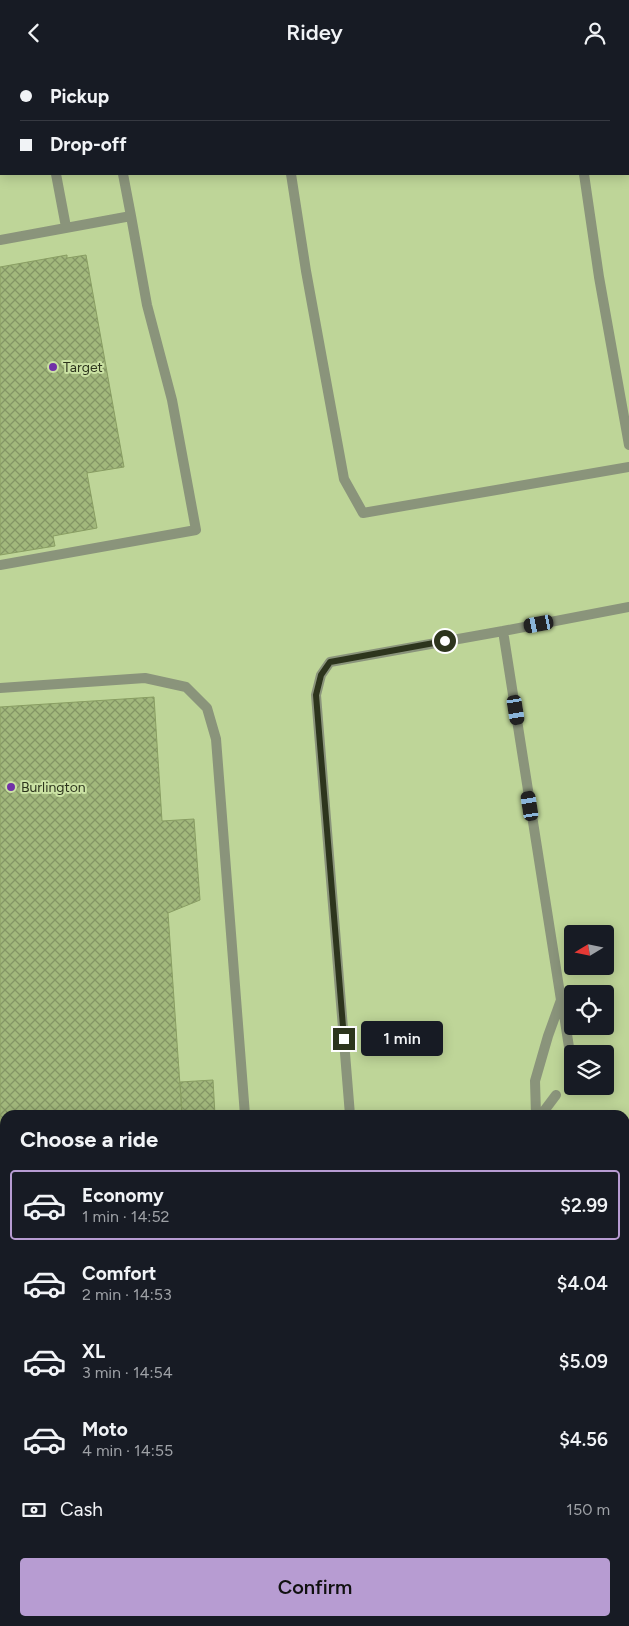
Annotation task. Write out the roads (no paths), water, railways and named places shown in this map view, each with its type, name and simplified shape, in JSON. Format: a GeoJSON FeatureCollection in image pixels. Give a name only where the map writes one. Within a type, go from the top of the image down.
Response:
{"type":"FeatureCollection","features":[{"type":"Feature","properties":{"kind":"lane"},"geometry":{"type":"LineString","coordinates":[[56,175],[66,227]]}},
{"type":"Feature","properties":{"kind":"lane"},"geometry":{"type":"LineString","coordinates":[[0,565],[196,530],[172,401],[148,305],[123,175]]}},
{"type":"Feature","properties":{"kind":"lane"},"geometry":{"type":"LineString","coordinates":[[291,175],[306,271],[344,479],[363,513],[629,467]]}},
{"type":"Feature","properties":{"kind":"lane"},"geometry":{"type":"LineString","coordinates":[[584,175],[599,277],[629,445]]}},
{"type":"Feature","properties":{"kind":"lane"},"geometry":{"type":"LineString","coordinates":[[0,240],[131,216]]}},
{"type":"Feature","properties":{"kind":"lane"},"geometry":{"type":"LineString","coordinates":[[350,1110],[316,695],[321,675],[330,662],[629,607]]}},
{"type":"Feature","properties":{"kind":"lane"},"geometry":{"type":"LineString","coordinates":[[503,631],[568,1045]]}},
{"type":"Feature","properties":{"kind":"lane"},"geometry":{"type":"LineString","coordinates":[[0,688],[145,677],[186,687],[207,708],[216,739],[245,1110]]}},
{"type":"Feature","properties":{"kind":"lane"},"geometry":{"type":"LineString","coordinates":[[536,1110],[535,1081],[561,1000]]}},
{"type":"Feature","properties":{"kind":"lane"},"geometry":{"type":"LineString","coordinates":[[545,1110],[556,1095]]}},
{"type":"Feature","properties":{"kind":"place","name":"Target"},"geometry":{"type":"Point","coordinates":[53,367]}},
{"type":"Feature","properties":{"kind":"place","name":"Burlington"},"geometry":{"type":"Point","coordinates":[11,787]}}]}
